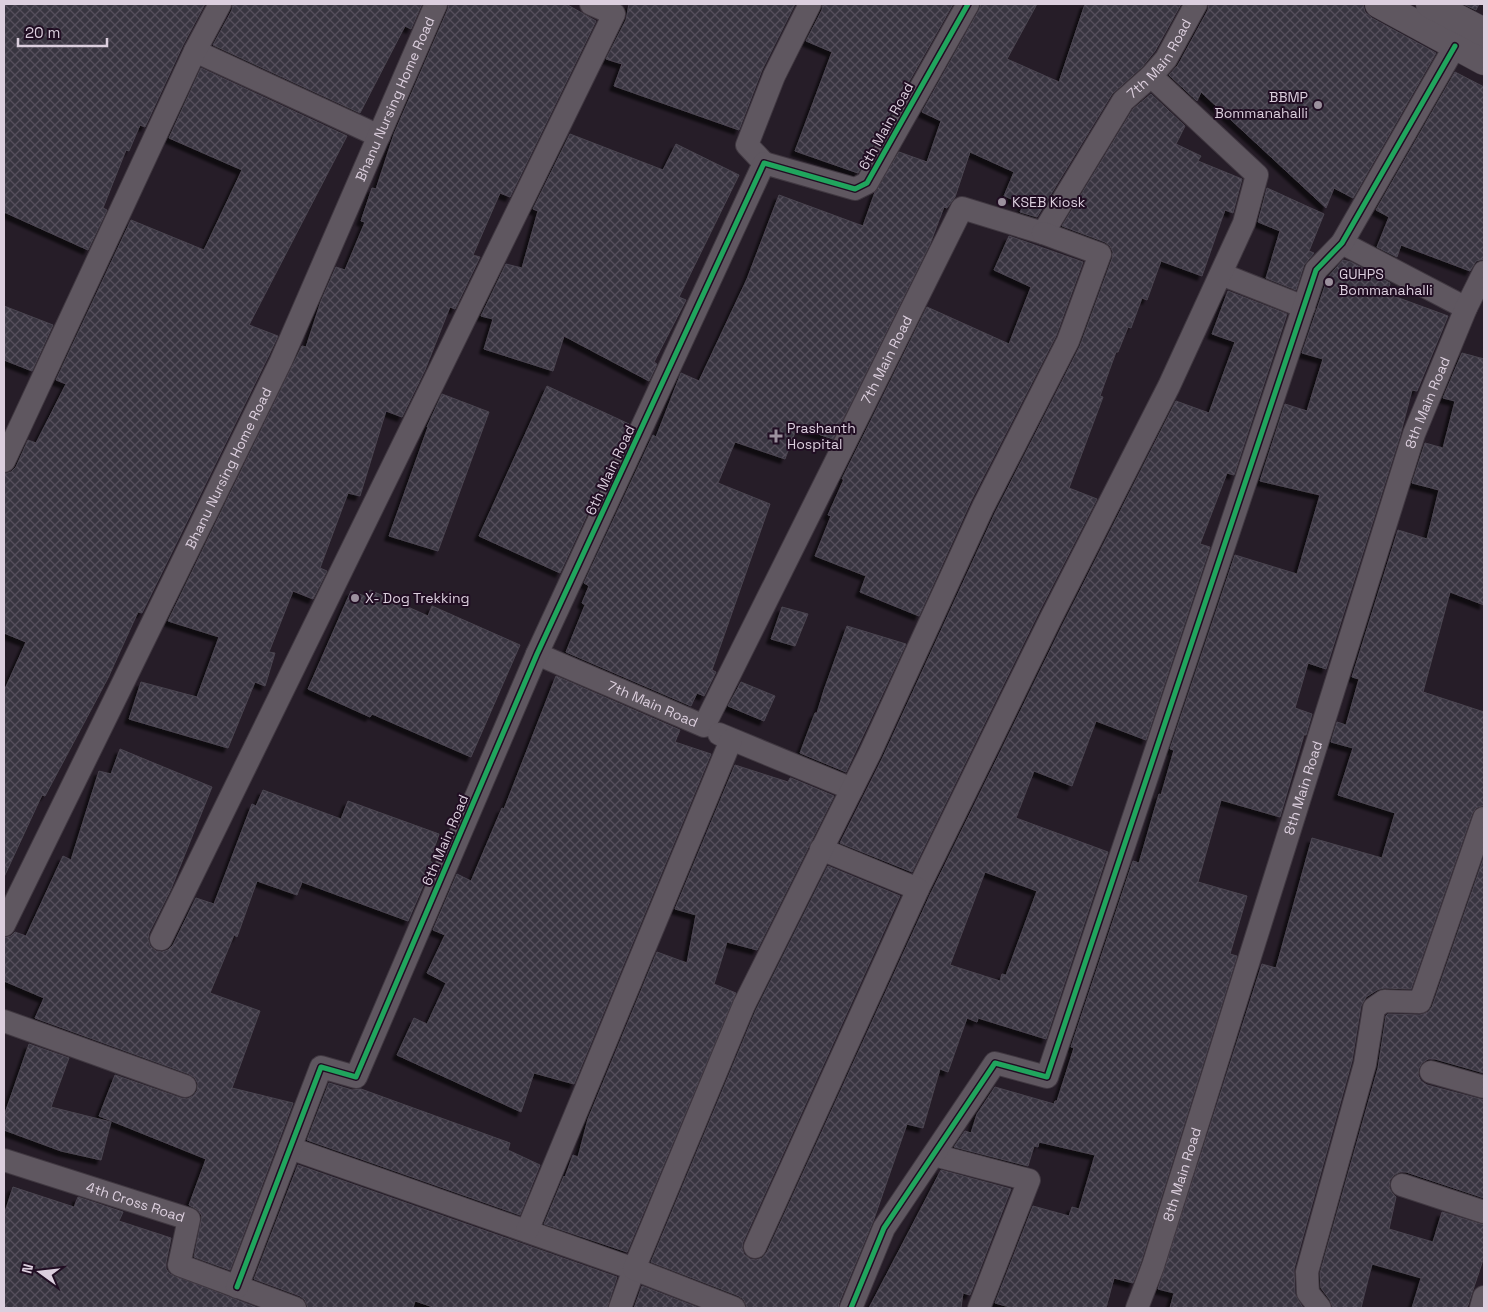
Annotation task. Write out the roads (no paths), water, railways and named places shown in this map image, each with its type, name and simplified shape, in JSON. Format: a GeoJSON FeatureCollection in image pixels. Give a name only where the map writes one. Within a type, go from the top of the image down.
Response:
{"type":"FeatureCollection","features":[{"type":"Feature","properties":{"kind":"main road"},"geometry":{"type":"LineString","coordinates":[[1379,4],[1484,61]]}},
{"type":"Feature","properties":{"kind":"main road"},"geometry":{"type":"LineString","coordinates":[[1430,4],[1484,32]]}},
{"type":"Feature","properties":{"kind":"street"},"geometry":{"type":"LineString","coordinates":[[4,461],[194,51],[220,4]]}},
{"type":"Feature","properties":{"kind":"street","name":"Bhanu Nursing Home Road"},"geometry":{"type":"LineString","coordinates":[[4,924],[281,361],[436,4]]}},
{"type":"Feature","properties":{"kind":"street"},"geometry":{"type":"LineString","coordinates":[[161,939],[614,14],[590,4]]}},
{"type":"Feature","properties":{"kind":"street"},"geometry":{"type":"LineString","coordinates":[[764,163],[747,145],[774,76],[810,4]]}},
{"type":"Feature","properties":{"kind":"street","name":"6th Main Road"},"geometry":{"type":"LineString","coordinates":[[290,1148],[322,1067],[356,1076],[537,654],[764,163],[855,189],[867,183],[968,4]]}},
{"type":"Feature","properties":{"kind":"street","name":"7th Main Road"},"geometry":{"type":"LineString","coordinates":[[537,654],[704,726],[962,208],[1043,233],[1123,101],[1151,76],[1166,59],[1196,4]]}},
{"type":"Feature","properties":{"kind":"street"},"geometry":{"type":"LineString","coordinates":[[851,1308],[884,1228],[995,1063],[1047,1077],[1316,270],[1342,243],[1455,46]]}},
{"type":"Feature","properties":{"kind":"street"},"geometry":{"type":"LineString","coordinates":[[194,51],[378,136]]}},
{"type":"Feature","properties":{"kind":"street"},"geometry":{"type":"LineString","coordinates":[[755,1247],[918,889],[1051,618],[1169,386],[1244,223],[1257,175],[1151,76]]}},
{"type":"Feature","properties":{"kind":"street"},"geometry":{"type":"LineString","coordinates":[[620,1308],[744,1005],[852,789],[983,507],[1068,340],[1100,254],[1043,233]]}},
{"type":"Feature","properties":{"kind":"street"},"geometry":{"type":"LineString","coordinates":[[1342,243],[1466,308]]}},
{"type":"Feature","properties":{"kind":"street","name":"8th Main Road"},"geometry":{"type":"LineString","coordinates":[[1137,1308],[1156,1257],[1414,434],[1466,308],[1484,272]]}},
{"type":"Feature","properties":{"kind":"street"},"geometry":{"type":"LineString","coordinates":[[1221,274],[1304,307]]}},
{"type":"Feature","properties":{"kind":"street"},"geometry":{"type":"LineString","coordinates":[[704,726],[731,740],[852,789]]}},
{"type":"Feature","properties":{"kind":"street"},"geometry":{"type":"LineString","coordinates":[[527,1230],[731,740]]}},
{"type":"Feature","properties":{"kind":"street"},"geometry":{"type":"LineString","coordinates":[[1320,1308],[1308,1293],[1307,1272],[1365,1064],[1374,1008],[1384,1001],[1420,1002],[1484,818]]}},
{"type":"Feature","properties":{"kind":"street"},"geometry":{"type":"LineString","coordinates":[[821,849],[918,889]]}},
{"type":"Feature","properties":{"kind":"street"},"geometry":{"type":"LineString","coordinates":[[4,1021],[185,1086]]}},
{"type":"Feature","properties":{"kind":"street"},"geometry":{"type":"LineString","coordinates":[[1431,1072],[1484,1087]]}},
{"type":"Feature","properties":{"kind":"street"},"geometry":{"type":"LineString","coordinates":[[237,1287],[290,1148],[527,1230],[734,1308]]}},
{"type":"Feature","properties":{"kind":"street"},"geometry":{"type":"LineString","coordinates":[[934,1154],[1029,1180],[979,1308]]}},
{"type":"Feature","properties":{"kind":"street","name":"4th Cross Road"},"geometry":{"type":"LineString","coordinates":[[4,1160],[189,1219],[179,1265],[295,1308]]}},
{"type":"Feature","properties":{"kind":"street"},"geometry":{"type":"LineString","coordinates":[[1402,1184],[1484,1212]]}},
{"type":"Feature","properties":{"kind":"street"},"geometry":{"type":"LineString","coordinates":[[1481,1308],[1484,1297]]}},
{"type":"Feature","properties":{"kind":"place","name":"BBMP Bommanahalli"},"geometry":{"type":"Point","coordinates":[1318,105]}},
{"type":"Feature","properties":{"kind":"place","name":"KSEB Kiosk"},"geometry":{"type":"Point","coordinates":[1002,202]}},
{"type":"Feature","properties":{"kind":"place","name":"GUHPS Bommanahalli"},"geometry":{"type":"Point","coordinates":[1329,282]}},
{"type":"Feature","properties":{"kind":"place","name":"Prashanth Hospital"},"geometry":{"type":"Point","coordinates":[776,436]}},
{"type":"Feature","properties":{"kind":"place","name":"X- Dog Trekking"},"geometry":{"type":"Point","coordinates":[355,598]}}]}
